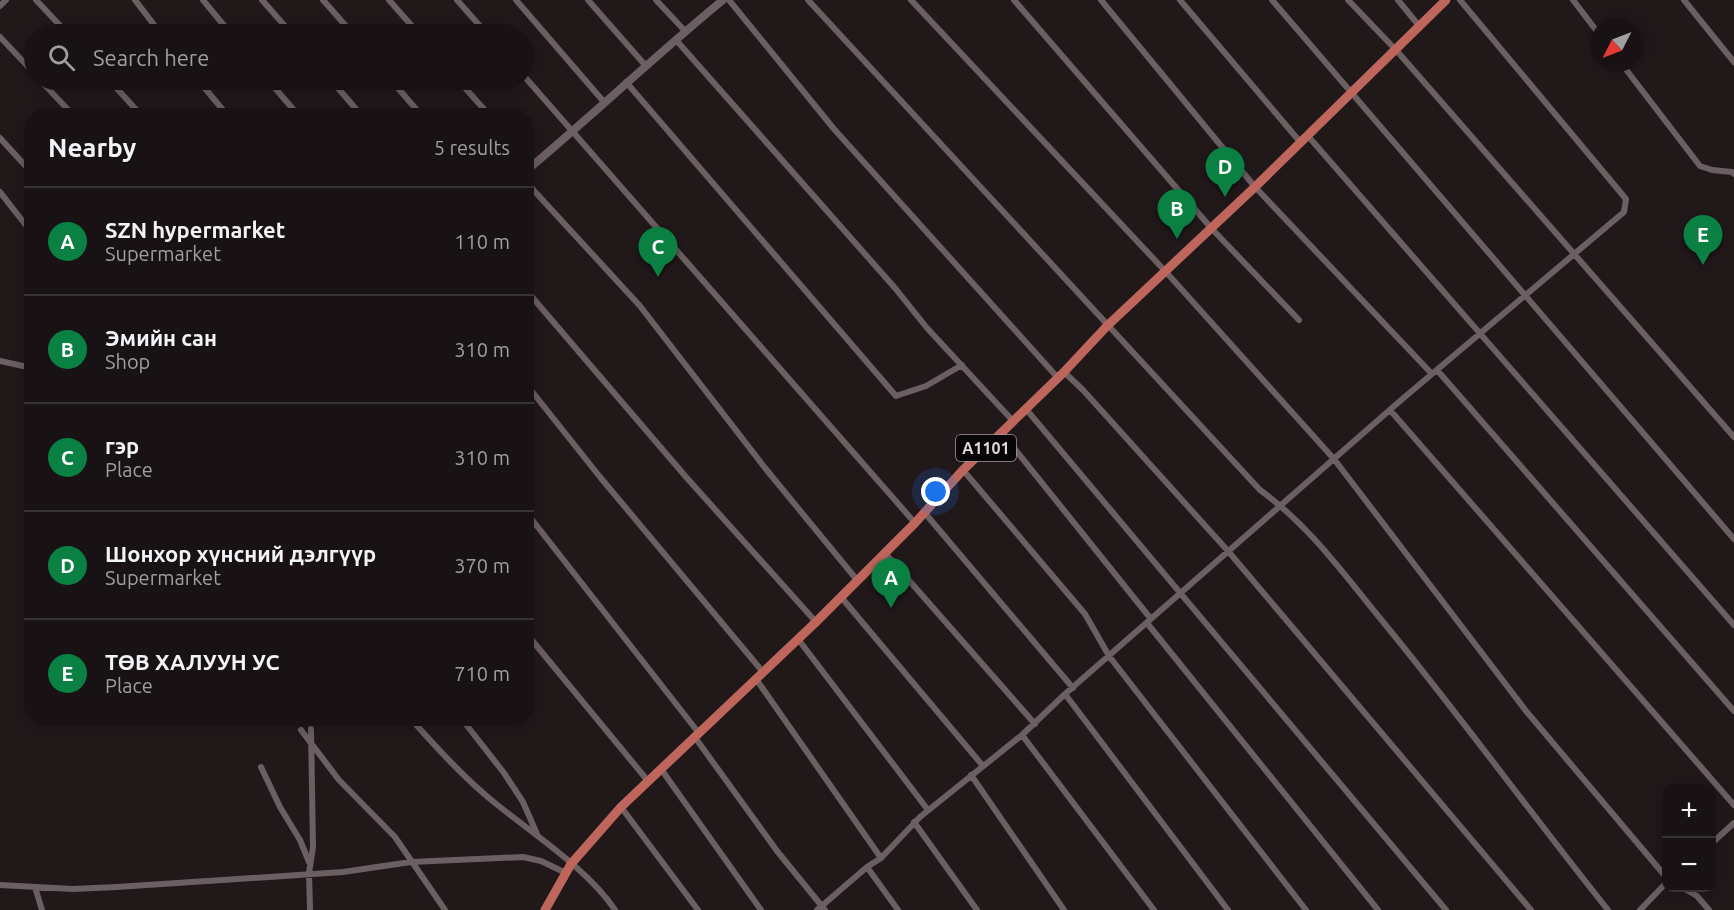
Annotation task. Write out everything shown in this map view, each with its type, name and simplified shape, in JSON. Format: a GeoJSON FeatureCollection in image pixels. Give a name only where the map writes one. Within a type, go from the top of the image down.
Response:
{"type":"FeatureCollection","features":[{"type":"Feature","properties":{"kind":"main road"},"geometry":{"type":"LineString","coordinates":[[534,165],[645,65],[723,0]]}},
{"type":"Feature","properties":{"kind":"main road","name":"A1101"},"geometry":{"type":"LineString","coordinates":[[545,910],[568,868],[621,807],[816,622],[1107,326],[1212,229],[1446,0]]}},
{"type":"Feature","properties":{"kind":"street"},"geometry":{"type":"LineString","coordinates":[[0,6],[6,0]]}},
{"type":"Feature","properties":{"kind":"street"},"geometry":{"type":"LineString","coordinates":[[36,0],[59,24]]}},
{"type":"Feature","properties":{"kind":"street"},"geometry":{"type":"LineString","coordinates":[[135,0],[153,24]]}},
{"type":"Feature","properties":{"kind":"street"},"geometry":{"type":"LineString","coordinates":[[203,0],[223,24]]}},
{"type":"Feature","properties":{"kind":"street"},"geometry":{"type":"LineString","coordinates":[[262,0],[283,24]]}},
{"type":"Feature","properties":{"kind":"street"},"geometry":{"type":"LineString","coordinates":[[323,0],[344,24]]}},
{"type":"Feature","properties":{"kind":"street"},"geometry":{"type":"LineString","coordinates":[[389,0],[410,24]]}},
{"type":"Feature","properties":{"kind":"street"},"geometry":{"type":"LineString","coordinates":[[458,0],[478,24]]}},
{"type":"Feature","properties":{"kind":"street"},"geometry":{"type":"LineString","coordinates":[[516,0],[604,102]]}},
{"type":"Feature","properties":{"kind":"street"},"geometry":{"type":"LineString","coordinates":[[588,0],[645,65]]}},
{"type":"Feature","properties":{"kind":"street"},"geometry":{"type":"LineString","coordinates":[[657,0],[685,32]]}},
{"type":"Feature","properties":{"kind":"street"},"geometry":{"type":"LineString","coordinates":[[729,0],[834,129],[1061,375],[1083,390],[1228,552],[1531,910]]}},
{"type":"Feature","properties":{"kind":"street"},"geometry":{"type":"LineString","coordinates":[[808,0],[1260,490],[1282,506],[1309,532],[1440,691],[1608,910]]}},
{"type":"Feature","properties":{"kind":"street"},"geometry":{"type":"LineString","coordinates":[[911,0],[1166,272],[1334,459],[1526,711],[1662,872]]}},
{"type":"Feature","properties":{"kind":"street"},"geometry":{"type":"LineString","coordinates":[[1014,0],[1212,229],[1299,320]]}},
{"type":"Feature","properties":{"kind":"street"},"geometry":{"type":"LineString","coordinates":[[1101,0],[1255,187],[1435,372],[1734,711]]}},
{"type":"Feature","properties":{"kind":"street"},"geometry":{"type":"LineString","coordinates":[[1180,0],[1480,334],[1734,625]]}},
{"type":"Feature","properties":{"kind":"street"},"geometry":{"type":"LineString","coordinates":[[1272,0],[1734,539]]}},
{"type":"Feature","properties":{"kind":"street"},"geometry":{"type":"LineString","coordinates":[[1348,0],[1396,50],[1734,437]]}},
{"type":"Feature","properties":{"kind":"street"},"geometry":{"type":"LineString","coordinates":[[1398,0],[1420,27]]}},
{"type":"Feature","properties":{"kind":"street"},"geometry":{"type":"LineString","coordinates":[[534,522],[696,734],[777,851],[821,909],[867,867],[881,858],[914,822],[1035,724],[1065,694],[1334,459],[1624,212],[1626,199],[1460,0]]}},
{"type":"Feature","properties":{"kind":"street"},"geometry":{"type":"LineString","coordinates":[[1573,0],[1590,22]]}},
{"type":"Feature","properties":{"kind":"street"},"geometry":{"type":"LineString","coordinates":[[1684,0],[1734,62]]}},
{"type":"Feature","properties":{"kind":"street"},"geometry":{"type":"LineString","coordinates":[[0,37],[24,62]]}},
{"type":"Feature","properties":{"kind":"street"},"geometry":{"type":"LineString","coordinates":[[676,40],[1013,421]]}},
{"type":"Feature","properties":{"kind":"street"},"geometry":{"type":"LineString","coordinates":[[1628,72],[1700,165],[1734,174]]}},
{"type":"Feature","properties":{"kind":"street"},"geometry":{"type":"LineString","coordinates":[[626,82],[897,396],[926,386],[962,365]]}},
{"type":"Feature","properties":{"kind":"street"},"geometry":{"type":"LineString","coordinates":[[534,88],[915,523]]}},
{"type":"Feature","properties":{"kind":"street"},"geometry":{"type":"LineString","coordinates":[[49,90],[66,108]]}},
{"type":"Feature","properties":{"kind":"street"},"geometry":{"type":"LineString","coordinates":[[118,90],[135,108]]}},
{"type":"Feature","properties":{"kind":"street"},"geometry":{"type":"LineString","coordinates":[[206,90],[221,108]]}},
{"type":"Feature","properties":{"kind":"street"},"geometry":{"type":"LineString","coordinates":[[277,90],[292,108]]}},
{"type":"Feature","properties":{"kind":"street"},"geometry":{"type":"LineString","coordinates":[[340,90],[355,108]]}},
{"type":"Feature","properties":{"kind":"street"},"geometry":{"type":"LineString","coordinates":[[400,90],[415,108]]}},
{"type":"Feature","properties":{"kind":"street"},"geometry":{"type":"LineString","coordinates":[[467,90],[483,108]]}},
{"type":"Feature","properties":{"kind":"street"},"geometry":{"type":"LineString","coordinates":[[0,138],[24,164]]}},
{"type":"Feature","properties":{"kind":"street"},"geometry":{"type":"LineString","coordinates":[[534,191],[640,306],[765,468],[857,580]]}},
{"type":"Feature","properties":{"kind":"street"},"geometry":{"type":"LineString","coordinates":[[0,192],[24,223]]}},
{"type":"Feature","properties":{"kind":"street"},"geometry":{"type":"LineString","coordinates":[[534,299],[686,477],[816,622]]}},
{"type":"Feature","properties":{"kind":"street"},"geometry":{"type":"LineString","coordinates":[[0,361],[24,366]]}},
{"type":"Feature","properties":{"kind":"street"},"geometry":{"type":"LineString","coordinates":[[534,394],[760,675],[881,858]]}},
{"type":"Feature","properties":{"kind":"street"},"geometry":{"type":"LineString","coordinates":[[1026,409],[1446,910]]}},
{"type":"Feature","properties":{"kind":"street"},"geometry":{"type":"LineString","coordinates":[[1390,411],[1734,805]]}},
{"type":"Feature","properties":{"kind":"street"},"geometry":{"type":"LineString","coordinates":[[1002,433],[1378,910]]}},
{"type":"Feature","properties":{"kind":"street"},"geometry":{"type":"LineString","coordinates":[[963,470],[1085,614],[1109,656],[1306,910]]}},
{"type":"Feature","properties":{"kind":"street"},"geometry":{"type":"LineString","coordinates":[[924,512],[1073,688]]}},
{"type":"Feature","properties":{"kind":"street"},"geometry":{"type":"LineString","coordinates":[[885,553],[1035,724]]}},
{"type":"Feature","properties":{"kind":"street"},"geometry":{"type":"LineString","coordinates":[[841,597],[983,766]]}},
{"type":"Feature","properties":{"kind":"street"},"geometry":{"type":"LineString","coordinates":[[798,639],[928,810]]}},
{"type":"Feature","properties":{"kind":"street"},"geometry":{"type":"LineString","coordinates":[[534,643],[648,782]]}},
{"type":"Feature","properties":{"kind":"street"},"geometry":{"type":"LineString","coordinates":[[1065,694],[1228,910]]}},
{"type":"Feature","properties":{"kind":"street"},"geometry":{"type":"LineString","coordinates":[[418,726],[466,777],[540,839],[568,868],[606,895],[615,910]]}},
{"type":"Feature","properties":{"kind":"street"},"geometry":{"type":"LineString","coordinates":[[466,726],[504,773],[523,802],[532,826],[540,839]]}},
{"type":"Feature","properties":{"kind":"street"},"geometry":{"type":"LineString","coordinates":[[309,871],[314,846],[311,729]]}},
{"type":"Feature","properties":{"kind":"street"},"geometry":{"type":"LineString","coordinates":[[301,730],[339,780],[395,837],[445,910]]}},
{"type":"Feature","properties":{"kind":"street"},"geometry":{"type":"LineString","coordinates":[[1022,735],[1154,910]]}},
{"type":"Feature","properties":{"kind":"street"},"geometry":{"type":"LineString","coordinates":[[261,767],[280,807],[308,855],[310,910]]}},
{"type":"Feature","properties":{"kind":"street"},"geometry":{"type":"LineString","coordinates":[[661,769],[761,910]]}},
{"type":"Feature","properties":{"kind":"street"},"geometry":{"type":"LineString","coordinates":[[971,775],[1064,910]]}},
{"type":"Feature","properties":{"kind":"street"},"geometry":{"type":"LineString","coordinates":[[621,807],[698,910]]}},
{"type":"Feature","properties":{"kind":"street"},"geometry":{"type":"LineString","coordinates":[[914,822],[977,910]]}},
{"type":"Feature","properties":{"kind":"street"},"geometry":{"type":"LineString","coordinates":[[1716,840],[1734,824]]}},
{"type":"Feature","properties":{"kind":"street"},"geometry":{"type":"LineString","coordinates":[[0,885],[73,889],[117,887],[309,871],[343,872],[411,862],[523,857],[568,868]]}},
{"type":"Feature","properties":{"kind":"street"},"geometry":{"type":"LineString","coordinates":[[867,867],[898,910]]}},
{"type":"Feature","properties":{"kind":"street"},"geometry":{"type":"LineString","coordinates":[[1640,910],[1662,886]]}},
{"type":"Feature","properties":{"kind":"street"},"geometry":{"type":"LineString","coordinates":[[35,887],[42,910]]}},
{"type":"Feature","properties":{"kind":"street"},"geometry":{"type":"LineString","coordinates":[[1690,892],[1697,896],[1709,910]]}},
{"type":"Feature","properties":{"kind":"place","name":"Шонхор хүнсний дэлгүүр"},"geometry":{"type":"Point","coordinates":[1225,197]}},
{"type":"Feature","properties":{"kind":"place","name":"Эмийн сан"},"geometry":{"type":"Point","coordinates":[1177,239]}},
{"type":"Feature","properties":{"kind":"place","name":"ТӨВ ХАЛУУН УС"},"geometry":{"type":"Point","coordinates":[1703,265]}},
{"type":"Feature","properties":{"kind":"place","name":"гэр"},"geometry":{"type":"Point","coordinates":[658,277]}},
{"type":"Feature","properties":{"kind":"place","name":"SZN hypermarket"},"geometry":{"type":"Point","coordinates":[891,608]}}]}
